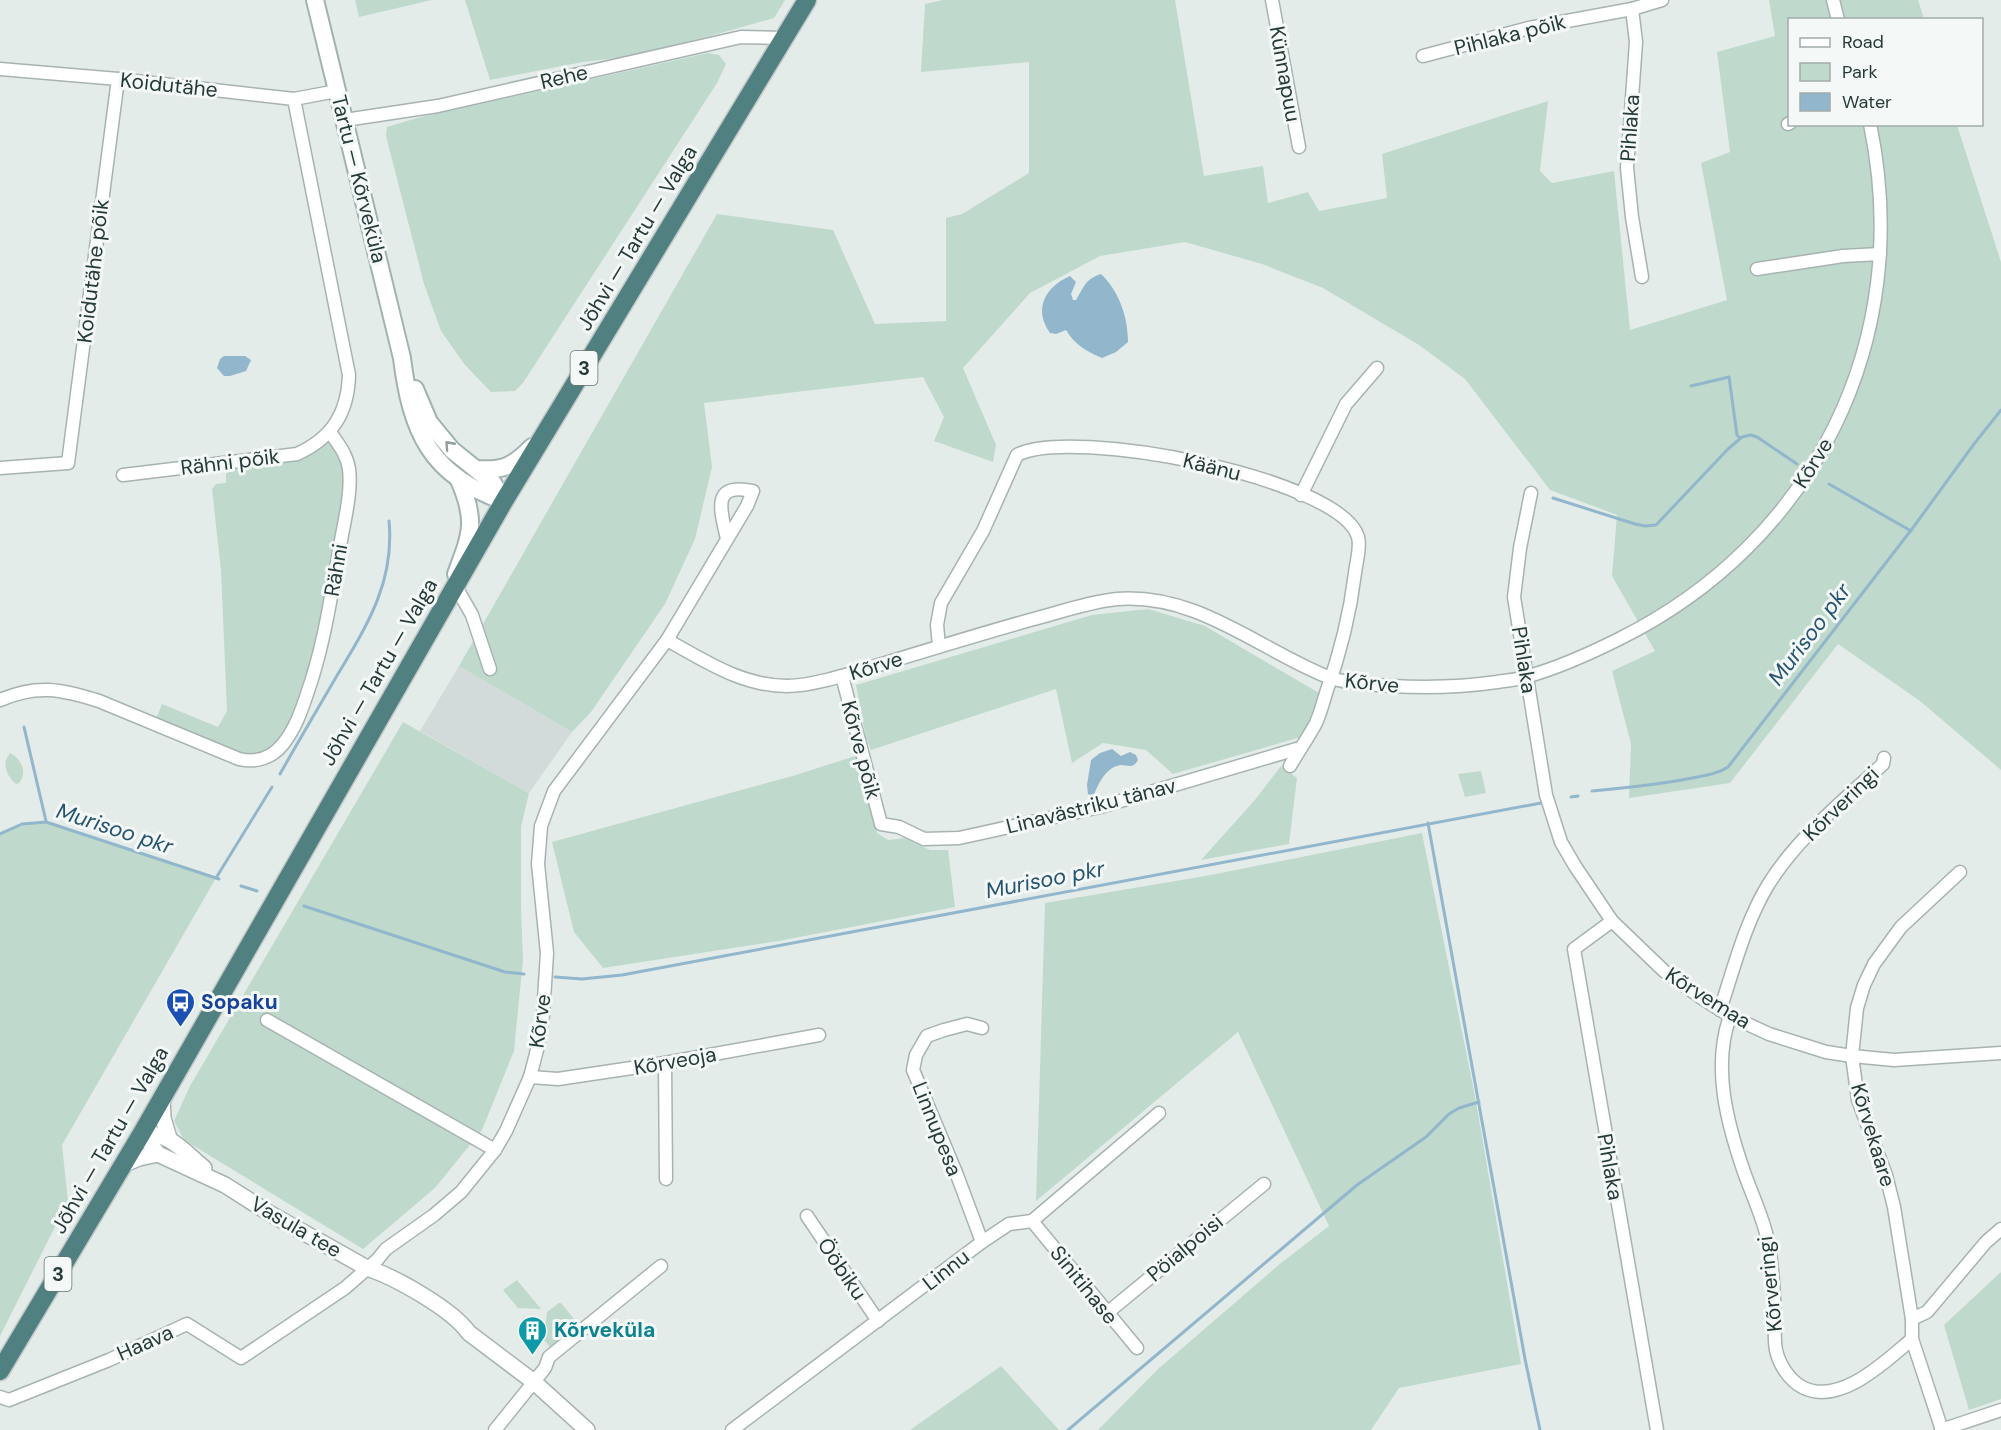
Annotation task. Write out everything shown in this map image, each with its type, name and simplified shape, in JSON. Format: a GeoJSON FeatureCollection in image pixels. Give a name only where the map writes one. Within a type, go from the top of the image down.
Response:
{"type":"FeatureCollection","features":[{"type":"Feature","properties":{"kind":"highway","name":"Jõhvi — Tartu — Valga"},"geometry":{"type":"LineString","coordinates":[[0,1371],[142,1133],[451,591],[807,0]]}},
{"type":"Feature","properties":{"kind":"main road","name":"Tartu — Kõrveküla"},"geometry":{"type":"LineString","coordinates":[[315,0],[402,358],[406,391],[422,436],[438,461],[459,480],[504,501]]}},
{"type":"Feature","properties":{"kind":"main road","name":"Tartu — Kõrveküla"},"geometry":{"type":"LineString","coordinates":[[402,358],[429,422],[452,450],[494,483],[504,501]]}},
{"type":"Feature","properties":{"kind":"main road"},"geometry":{"type":"LineString","coordinates":[[476,469],[502,469],[518,461],[542,439]]}},
{"type":"Feature","properties":{"kind":"main road"},"geometry":{"type":"LineString","coordinates":[[451,591],[467,544],[471,518],[459,480]]}},
{"type":"Feature","properties":{"kind":"street","name":"Künnapuu"},"geometry":{"type":"LineString","coordinates":[[1272,0],[1299,147]]}},
{"type":"Feature","properties":{"kind":"street"},"geometry":{"type":"LineString","coordinates":[[1632,9],[1662,0]]}},
{"type":"Feature","properties":{"kind":"street"},"geometry":{"type":"LineString","coordinates":[[1833,0],[1838,18]]}},
{"type":"Feature","properties":{"kind":"street","name":"Pihlaka põik"},"geometry":{"type":"LineString","coordinates":[[1424,56],[1529,28],[1632,9]]}},
{"type":"Feature","properties":{"kind":"street","name":"Pihlaka"},"geometry":{"type":"LineString","coordinates":[[1632,9],[1636,42],[1627,168],[1642,277]]}},
{"type":"Feature","properties":{"kind":"street","name":"Rehe"},"geometry":{"type":"LineString","coordinates":[[345,120],[438,106],[741,37],[783,38]]}},
{"type":"Feature","properties":{"kind":"street","name":"Koidutähe"},"geometry":{"type":"LineString","coordinates":[[0,70],[118,79],[294,99],[338,91]]}},
{"type":"Feature","properties":{"kind":"street","name":"Koidutähe põik"},"geometry":{"type":"LineString","coordinates":[[0,468],[68,463],[118,79]]}},
{"type":"Feature","properties":{"kind":"street"},"geometry":{"type":"LineString","coordinates":[[294,99],[349,375],[349,393],[344,410],[330,432]]}},
{"type":"Feature","properties":{"kind":"street","name":"Kõrve"},"geometry":{"type":"LineString","coordinates":[[667,640],[727,674],[758,682],[788,686],[842,676],[1083,606],[1114,600],[1141,599],[1184,608],[1215,619],[1331,679],[1390,686],[1464,687],[1527,677],[1596,651],[1669,613],[1704,588],[1748,549],[1804,480],[1827,444],[1857,375],[1871,316],[1880,254],[1881,210],[1876,152],[1870,126]]}},
{"type":"Feature","properties":{"kind":"street"},"geometry":{"type":"LineString","coordinates":[[1756,269],[1813,260],[1880,254]]}},
{"type":"Feature","properties":{"kind":"street"},"geometry":{"type":"LineString","coordinates":[[1301,495],[1346,404],[1377,368]]}},
{"type":"Feature","properties":{"kind":"street","name":"Rähni põik"},"geometry":{"type":"LineString","coordinates":[[123,475],[297,454],[313,447],[330,432]]}},
{"type":"Feature","properties":{"kind":"street","name":"Rähni"},"geometry":{"type":"LineString","coordinates":[[0,700],[40,688],[79,695],[99,701],[238,759],[254,761],[268,757],[283,745],[297,722],[316,666],[329,609],[346,507],[349,469],[345,454],[330,432]]}},
{"type":"Feature","properties":{"kind":"street","name":"Käänu"},"geometry":{"type":"LineString","coordinates":[[939,646],[937,625],[941,603],[983,531],[1017,455],[1027,449],[1062,446],[1124,448],[1196,461],[1264,480],[1338,513],[1352,525],[1359,539],[1352,598],[1341,648],[1316,723],[1290,766]]}},
{"type":"Feature","properties":{"kind":"street","name":"Kõrve"},"geometry":{"type":"LineString","coordinates":[[367,1268],[392,1244],[434,1215],[461,1192],[495,1150],[530,1077],[538,1046],[543,1015],[547,953],[538,864],[542,826],[554,791],[667,640],[747,506],[753,491],[737,488],[725,493],[721,500],[720,508],[727,539]]}},
{"type":"Feature","properties":{"kind":"street","name":"Pihlaka"},"geometry":{"type":"LineString","coordinates":[[1531,493],[1520,548],[1514,597],[1546,795],[1555,826]]}},
{"type":"Feature","properties":{"kind":"street"},"geometry":{"type":"LineString","coordinates":[[451,591],[472,615],[490,669]]}},
{"type":"Feature","properties":{"kind":"street","name":"Kõrve põik"},"geometry":{"type":"LineString","coordinates":[[842,676],[881,824]]}},
{"type":"Feature","properties":{"kind":"street","name":"Linavästriku tänav"},"geometry":{"type":"LineString","coordinates":[[881,824],[899,827],[924,838],[959,838],[1100,807],[1300,748]]}},
{"type":"Feature","properties":{"kind":"street","name":"Kõrveringi"},"geometry":{"type":"LineString","coordinates":[[1884,758],[1883,764],[1794,850],[1768,885],[1736,957],[1725,1013],[1721,1053],[1724,1095],[1732,1137],[1760,1212],[1768,1241],[1773,1280],[1776,1349],[1781,1364],[1801,1386],[1817,1392],[1830,1391],[1863,1379],[1912,1339]]}},
{"type":"Feature","properties":{"kind":"street","name":"Kõrvemaa"},"geometry":{"type":"LineString","coordinates":[[1555,826],[1575,866],[1611,921],[1664,971],[1725,1013],[1769,1034],[1826,1052],[1851,1056],[1894,1060],[2001,1053]]}},
{"type":"Feature","properties":{"kind":"street","name":"Kõrvekaare"},"geometry":{"type":"LineString","coordinates":[[1942,1430],[1912,1339],[1912,1319],[1894,1207],[1886,1175],[1858,1100],[1851,1056],[1857,1008],[1874,964],[1900,927],[1960,872]]}},
{"type":"Feature","properties":{"kind":"street","name":"Pihlaka"},"geometry":{"type":"LineString","coordinates":[[1611,921],[1574,949],[1657,1430]]}},
{"type":"Feature","properties":{"kind":"street"},"geometry":{"type":"LineString","coordinates":[[267,1020],[495,1150]]}},
{"type":"Feature","properties":{"kind":"street","name":"Linnupesa"},"geometry":{"type":"LineString","coordinates":[[982,1028],[967,1024],[927,1036],[916,1055],[913,1071],[957,1175],[982,1242]]}},
{"type":"Feature","properties":{"kind":"street","name":"Kõrveoja"},"geometry":{"type":"LineString","coordinates":[[530,1077],[558,1079],[665,1063],[819,1035]]}},
{"type":"Feature","properties":{"kind":"street"},"geometry":{"type":"LineString","coordinates":[[665,1063],[666,1179]]}},
{"type":"Feature","properties":{"kind":"street"},"geometry":{"type":"LineString","coordinates":[[162,1096],[163,1118],[169,1138]]}},
{"type":"Feature","properties":{"kind":"street","name":"Linnu"},"geometry":{"type":"LineString","coordinates":[[732,1430],[982,1242],[1009,1224],[1032,1221],[1159,1113]]}},
{"type":"Feature","properties":{"kind":"street","name":"Vasula tee"},"geometry":{"type":"LineString","coordinates":[[142,1133],[158,1134],[169,1138],[225,1185],[269,1213],[435,1304],[534,1382],[587,1430]]}},
{"type":"Feature","properties":{"kind":"street","name":"Vasula tee"},"geometry":{"type":"LineString","coordinates":[[142,1133],[158,1154],[225,1185]]}},
{"type":"Feature","properties":{"kind":"street"},"geometry":{"type":"LineString","coordinates":[[122,1165],[158,1154]]}},
{"type":"Feature","properties":{"kind":"street","name":"Pöialpoisi"},"geometry":{"type":"LineString","coordinates":[[1107,1313],[1264,1184]]}},
{"type":"Feature","properties":{"kind":"street","name":"Ööbiku"},"geometry":{"type":"LineString","coordinates":[[807,1216],[878,1321]]}},
{"type":"Feature","properties":{"kind":"street","name":"Sinitihase"},"geometry":{"type":"LineString","coordinates":[[1032,1221],[1137,1348]]}},
{"type":"Feature","properties":{"kind":"street"},"geometry":{"type":"LineString","coordinates":[[1912,1319],[1927,1312],[1986,1242],[2001,1229]]}},
{"type":"Feature","properties":{"kind":"street"},"geometry":{"type":"LineString","coordinates":[[495,1430],[545,1368],[549,1357],[661,1266]]}},
{"type":"Feature","properties":{"kind":"street","name":"Haava"},"geometry":{"type":"LineString","coordinates":[[0,1397],[9,1400],[109,1360],[187,1324],[241,1358],[345,1288],[367,1268]]}},
{"type":"Feature","properties":{"kind":"street"},"geometry":{"type":"LineString","coordinates":[[1942,1430],[1969,1425],[2001,1410]]}},
{"type":"Feature","properties":{"kind":"shaded area"},"geometry":{"type":"Polygon","coordinates":[[[459,666],[572,732],[529,793],[420,731],[459,666]]]}},
{"type":"Feature","properties":{"kind":"green space"},"geometry":{"type":"Polygon","coordinates":[[[355,0],[432,0],[359,17],[355,0]]]}},
{"type":"Feature","properties":{"kind":"green space"},"geometry":{"type":"Polygon","coordinates":[[[465,0],[785,0],[774,18],[643,55],[583,62],[490,80],[465,0]]]}},
{"type":"Feature","properties":{"kind":"green space"},"geometry":{"type":"Polygon","coordinates":[[[943,0],[1175,0],[1204,176],[1263,166],[1268,203],[1308,192],[1319,211],[1387,198],[1382,154],[1548,101],[1540,171],[1552,183],[1614,171],[1630,330],[1727,300],[1701,163],[1730,152],[1717,52],[1775,36],[1769,0],[1918,0],[1924,18],[1788,18],[1788,126],[1957,126],[2001,262],[2001,770],[1920,701],[1838,644],[1730,783],[1629,798],[1631,744],[1612,671],[1655,651],[1612,576],[1617,515],[1550,490],[1465,379],[1419,345],[1323,288],[1262,264],[1185,242],[1100,256],[1030,293],[963,368],[996,445],[993,462],[934,441],[944,417],[923,377],[704,403],[712,467],[695,539],[665,604],[591,712],[572,732],[459,666],[717,214],[833,230],[875,324],[946,321],[946,218],[962,214],[1029,173],[1029,62],[921,72],[925,4],[943,0]]]}},
{"type":"Feature","properties":{"kind":"green space"},"geometry":{"type":"Polygon","coordinates":[[[708,53],[719,55],[726,64],[717,83],[523,383],[515,391],[491,392],[465,365],[441,331],[424,284],[386,136],[387,127],[417,118],[708,53]]]}},
{"type":"Feature","properties":{"kind":"green space"},"geometry":{"type":"Polygon","coordinates":[[[330,432],[349,469],[317,666],[283,745],[256,756],[240,753],[156,719],[162,704],[218,727],[227,711],[221,570],[212,489],[216,484],[226,483],[226,462],[297,454],[330,432]]]}},
{"type":"Feature","properties":{"kind":"green space"},"geometry":{"type":"Polygon","coordinates":[[[1148,609],[1205,626],[1319,693],[1301,737],[1173,774],[1146,750],[1103,743],[1072,763],[1056,689],[871,750],[866,738],[856,685],[1092,615],[1148,609]]]}},
{"type":"Feature","properties":{"kind":"green space"},"geometry":{"type":"Polygon","coordinates":[[[403,722],[529,793],[521,827],[523,960],[514,1051],[482,1130],[435,1188],[363,1249],[184,1140],[174,1121],[190,1086],[403,722]]]}},
{"type":"Feature","properties":{"kind":"green space"},"geometry":{"type":"Polygon","coordinates":[[[10,753],[20,762],[23,770],[22,779],[16,784],[6,770],[6,761],[10,753]]]}},
{"type":"Feature","properties":{"kind":"green space"},"geometry":{"type":"Polygon","coordinates":[[[858,755],[877,833],[888,840],[904,838],[930,850],[948,850],[955,907],[779,941],[603,968],[574,932],[552,842],[796,775],[858,755]]]}},
{"type":"Feature","properties":{"kind":"green space"},"geometry":{"type":"Polygon","coordinates":[[[1281,766],[1297,778],[1289,844],[1201,860],[1254,801],[1281,766]]]}},
{"type":"Feature","properties":{"kind":"green space"},"geometry":{"type":"Polygon","coordinates":[[[1481,771],[1486,793],[1465,797],[1458,774],[1481,771]]]}},
{"type":"Feature","properties":{"kind":"green space"},"geometry":{"type":"Polygon","coordinates":[[[46,822],[216,878],[62,1145],[68,1201],[0,1336],[0,834],[22,824],[46,822]]]}},
{"type":"Feature","properties":{"kind":"green space"},"geometry":{"type":"Polygon","coordinates":[[[1422,833],[1475,1096],[1521,1364],[1399,1388],[1371,1430],[1098,1430],[1158,1369],[1281,1263],[1329,1226],[1238,1032],[1036,1201],[1045,903],[1211,875],[1422,833]]]}},
{"type":"Feature","properties":{"kind":"green space"},"geometry":{"type":"Polygon","coordinates":[[[2001,1272],[2001,1399],[1969,1410],[1944,1325],[2001,1272]]]}},
{"type":"Feature","properties":{"kind":"green space"},"geometry":{"type":"Polygon","coordinates":[[[517,1280],[541,1309],[518,1308],[503,1290],[517,1280]]]}},
{"type":"Feature","properties":{"kind":"green space"},"geometry":{"type":"Polygon","coordinates":[[[559,1303],[579,1325],[551,1348],[544,1340],[547,1312],[559,1303]]]}},
{"type":"Feature","properties":{"kind":"green space"},"geometry":{"type":"Polygon","coordinates":[[[1001,1366],[1059,1430],[910,1430],[1001,1366]]]}},
{"type":"Feature","properties":{"kind":"water"},"geometry":{"type":"Polygon","coordinates":[[[1101,274],[1113,288],[1121,305],[1128,342],[1116,352],[1102,358],[1081,347],[1066,330],[1056,334],[1050,333],[1042,316],[1044,300],[1054,286],[1061,281],[1070,276],[1076,282],[1071,294],[1073,300],[1076,300],[1088,281],[1101,274]]]}},
{"type":"Feature","properties":{"kind":"water"},"geometry":{"type":"Polygon","coordinates":[[[224,356],[245,356],[251,360],[246,371],[224,376],[217,368],[220,359],[224,356]]]}},
{"type":"Feature","properties":{"kind":"water"},"geometry":{"type":"Polygon","coordinates":[[[1112,749],[1121,756],[1130,752],[1136,755],[1138,760],[1133,766],[1121,765],[1111,769],[1092,796],[1088,794],[1087,785],[1091,760],[1100,753],[1112,749]]]}},
{"type":"Feature","properties":{"kind":"waterway"},"geometry":{"type":"LineString","coordinates":[[1691,386],[1729,377],[1737,435],[1740,438]]}},
{"type":"Feature","properties":{"kind":"waterway","name":"Murisoo pkr"},"geometry":{"type":"LineString","coordinates":[[1592,791],[1675,781],[1713,774],[1728,767],[2001,410]]}},
{"type":"Feature","properties":{"kind":"waterway"},"geometry":{"type":"LineString","coordinates":[[1553,498],[1635,524],[1656,525],[1742,437],[1751,435],[1757,437],[1797,464]]}},
{"type":"Feature","properties":{"kind":"waterway"},"geometry":{"type":"LineString","coordinates":[[1829,484],[1911,531]]}},
{"type":"Feature","properties":{"kind":"waterway"},"geometry":{"type":"LineString","coordinates":[[280,774],[376,604],[387,565],[390,543],[389,521]]}},
{"type":"Feature","properties":{"kind":"waterway"},"geometry":{"type":"LineString","coordinates":[[24,727],[46,821]]}},
{"type":"Feature","properties":{"kind":"waterway"},"geometry":{"type":"LineString","coordinates":[[216,878],[272,787]]}},
{"type":"Feature","properties":{"kind":"waterway","name":"Murisoo pkr"},"geometry":{"type":"LineString","coordinates":[[1571,797],[1578,796]]}},
{"type":"Feature","properties":{"kind":"waterway","name":"Murisoo pkr"},"geometry":{"type":"LineString","coordinates":[[555,977],[582,979],[622,975],[1541,803]]}},
{"type":"Feature","properties":{"kind":"waterway","name":"Murisoo pkr"},"geometry":{"type":"LineString","coordinates":[[0,834],[22,824],[46,822],[219,879]]}},
{"type":"Feature","properties":{"kind":"waterway"},"geometry":{"type":"LineString","coordinates":[[1428,823],[1525,1359],[1540,1430]]}},
{"type":"Feature","properties":{"kind":"waterway","name":"Murisoo pkr"},"geometry":{"type":"LineString","coordinates":[[241,886],[257,891]]}},
{"type":"Feature","properties":{"kind":"waterway","name":"Murisoo pkr"},"geometry":{"type":"LineString","coordinates":[[304,906],[505,972],[524,974]]}},
{"type":"Feature","properties":{"kind":"waterway"},"geometry":{"type":"LineString","coordinates":[[1068,1430],[1357,1185],[1426,1137],[1449,1114],[1459,1108],[1479,1102]]}},
{"type":"Feature","properties":{"kind":"place","name":"Sopaku"},"geometry":{"type":"Point","coordinates":[180,1028]}},
{"type":"Feature","properties":{"kind":"place","name":"Kõrveküla"},"geometry":{"type":"Point","coordinates":[533,1356]}}]}
